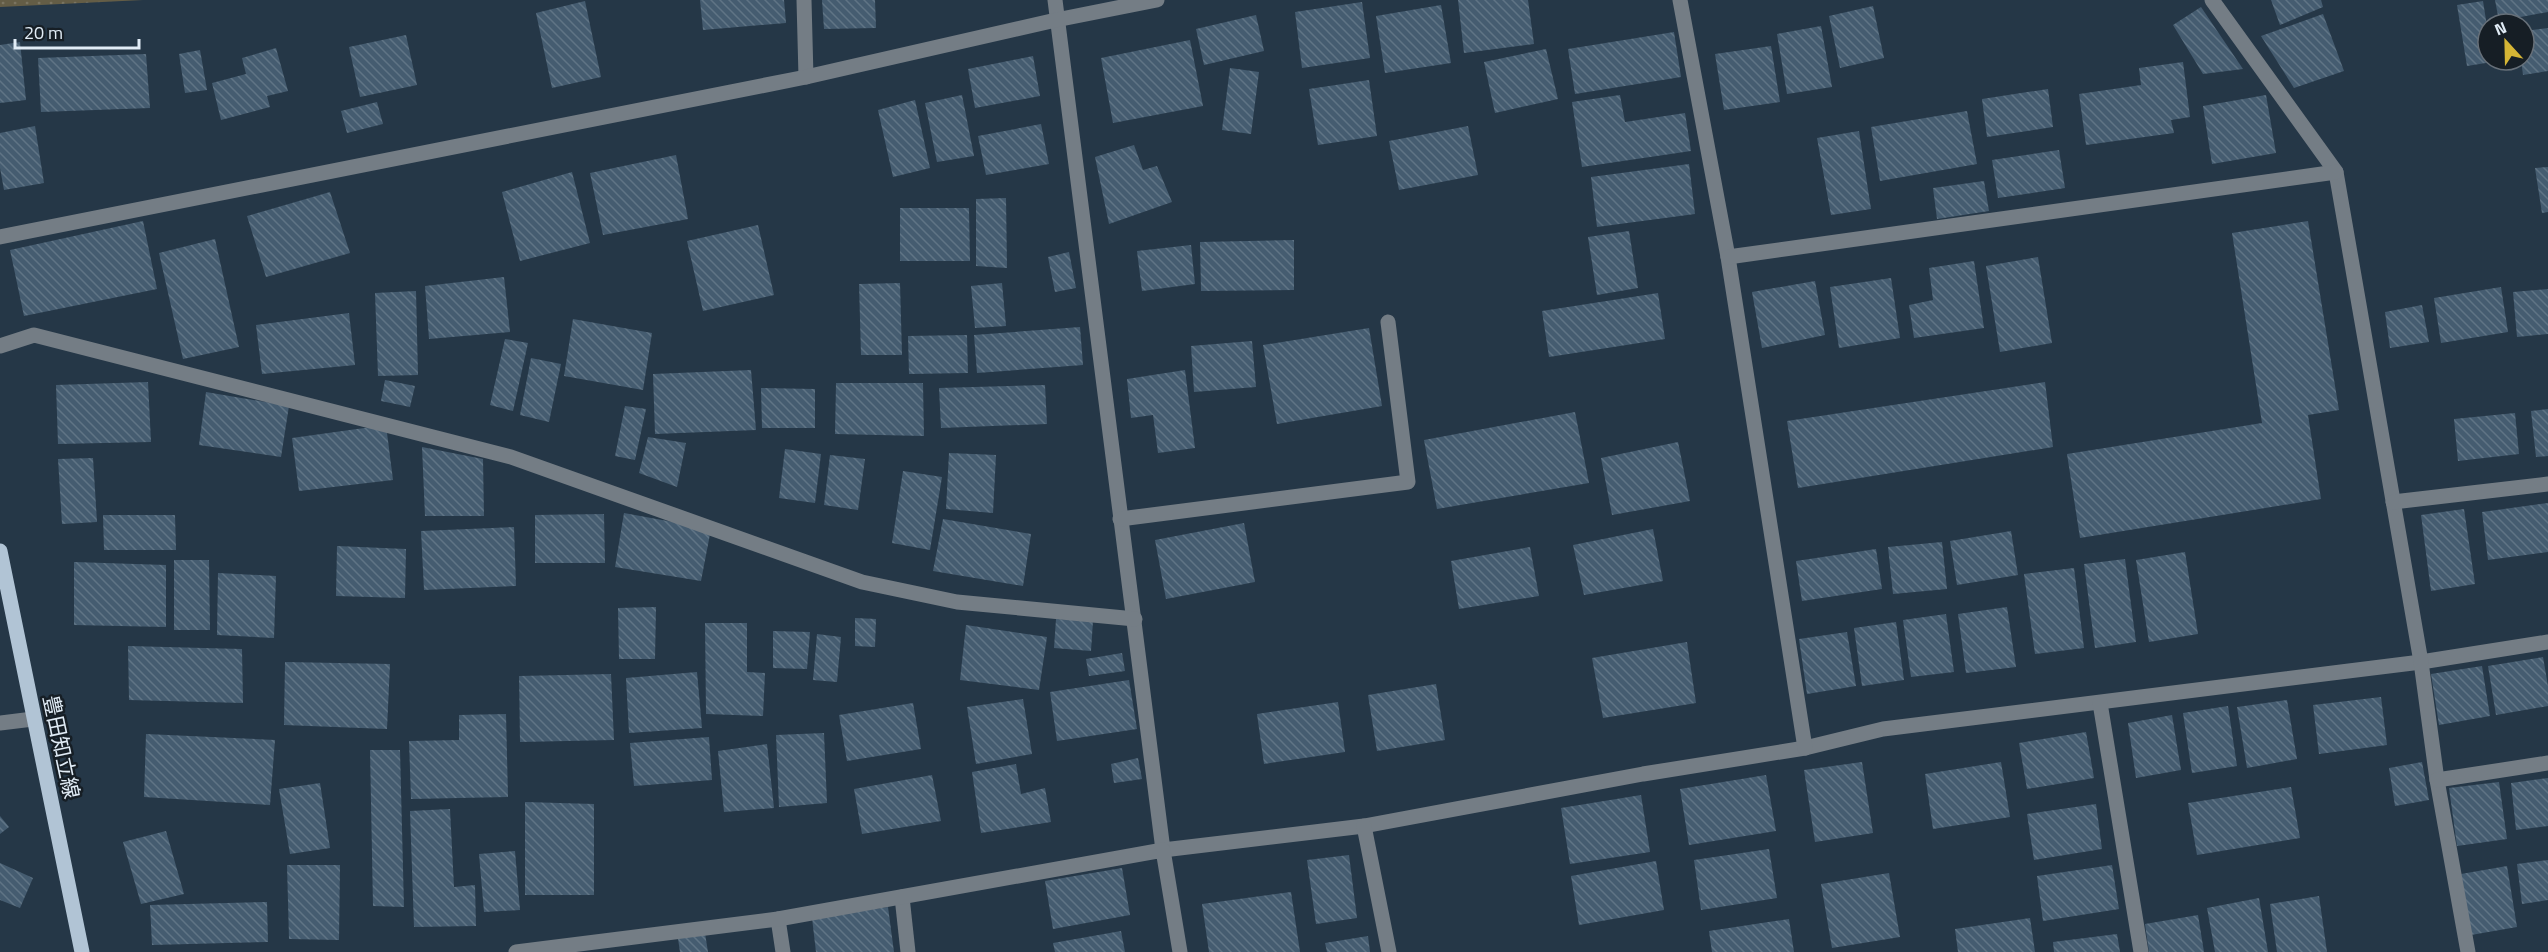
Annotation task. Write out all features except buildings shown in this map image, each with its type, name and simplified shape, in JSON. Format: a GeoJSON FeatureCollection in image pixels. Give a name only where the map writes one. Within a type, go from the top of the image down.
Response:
{"type":"FeatureCollection","features":[{"type":"Feature","properties":{"kind":"main road","name":"豊田知立線"},"geometry":{"type":"LineString","coordinates":[[0,551],[82,952]]}},
{"type":"Feature","properties":{"kind":"street"},"geometry":{"type":"LineString","coordinates":[[804,0],[806,77]]}},
{"type":"Feature","properties":{"kind":"street"},"geometry":{"type":"LineString","coordinates":[[1055,0],[1163,850],[1180,952]]}},
{"type":"Feature","properties":{"kind":"street"},"geometry":{"type":"LineString","coordinates":[[0,237],[806,77],[1056,20],[1157,0]]}},
{"type":"Feature","properties":{"kind":"street"},"geometry":{"type":"LineString","coordinates":[[1680,0],[1728,257],[1805,748]]}},
{"type":"Feature","properties":{"kind":"street"},"geometry":{"type":"LineString","coordinates":[[2212,0],[2336,172],[2421,662],[2437,780],[2468,952]]}},
{"type":"Feature","properties":{"kind":"street"},"geometry":{"type":"LineString","coordinates":[[1728,257],[2336,172]]}},
{"type":"Feature","properties":{"kind":"street"},"geometry":{"type":"LineString","coordinates":[[1120,519],[1408,482],[1388,322]]}},
{"type":"Feature","properties":{"kind":"street"},"geometry":{"type":"LineString","coordinates":[[0,346],[34,335],[511,457],[862,582],[957,602],[1135,619]]}},
{"type":"Feature","properties":{"kind":"street"},"geometry":{"type":"LineString","coordinates":[[2393,502],[2548,484]]}},
{"type":"Feature","properties":{"kind":"street"},"geometry":{"type":"LineString","coordinates":[[516,952],[777,919],[1163,850],[1364,826],[1643,774],[1805,748],[1882,729],[2421,662],[2548,642]]}},
{"type":"Feature","properties":{"kind":"street"},"geometry":{"type":"LineString","coordinates":[[2100,703],[2140,952]]}},
{"type":"Feature","properties":{"kind":"street"},"geometry":{"type":"LineString","coordinates":[[0,723],[33,719]]}},
{"type":"Feature","properties":{"kind":"street"},"geometry":{"type":"LineString","coordinates":[[2437,780],[2548,763]]}},
{"type":"Feature","properties":{"kind":"street"},"geometry":{"type":"LineString","coordinates":[[1364,826],[1389,952]]}},
{"type":"Feature","properties":{"kind":"street"},"geometry":{"type":"LineString","coordinates":[[902,897],[908,952]]}},
{"type":"Feature","properties":{"kind":"street"},"geometry":{"type":"LineString","coordinates":[[777,919],[783,952]]}},
{"type":"Feature","properties":{"kind":"shaded area"},"geometry":{"type":"Polygon","coordinates":[[[0,0],[143,0],[0,7],[0,0]]]}}]}
